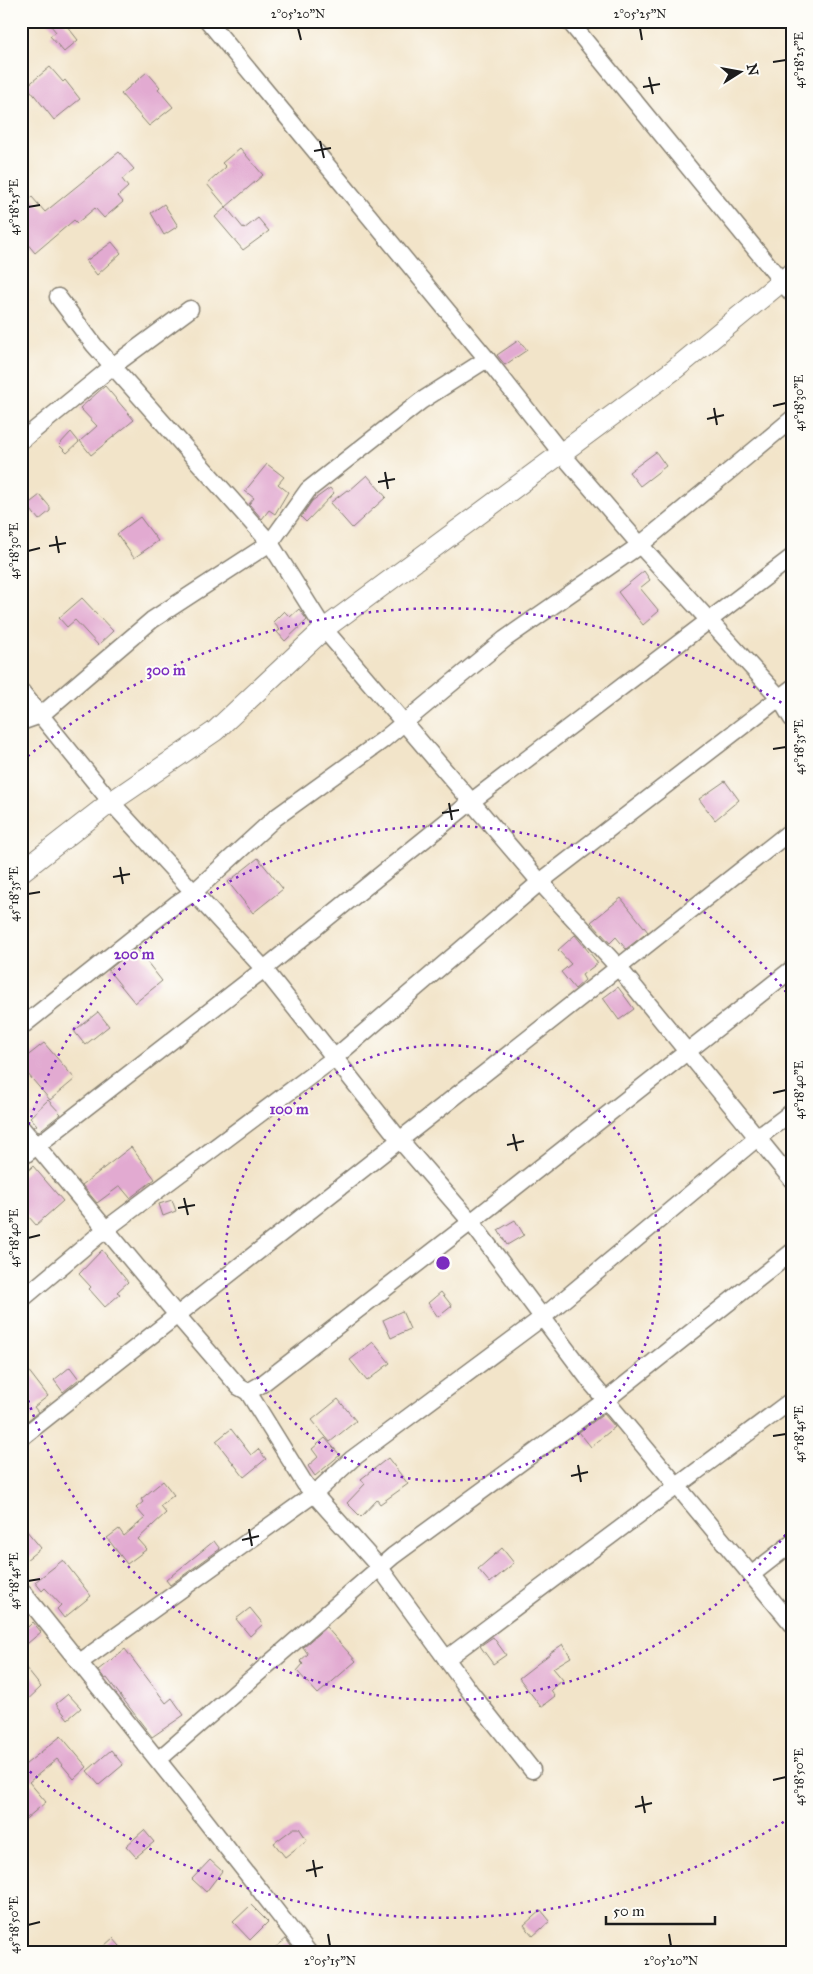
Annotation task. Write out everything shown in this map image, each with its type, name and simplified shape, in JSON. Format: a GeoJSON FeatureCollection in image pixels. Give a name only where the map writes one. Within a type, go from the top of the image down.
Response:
{"type":"FeatureCollection","features":[{"type":"Feature","properties":{"kind":"street"},"geometry":{"type":"LineString","coordinates":[[21,872],[111,802],[214,731],[324,629],[562,454],[789,283],[569,21]]}},
{"type":"Feature","properties":{"kind":"street"},"geometry":{"type":"LineString","coordinates":[[210,22],[488,359],[562,454],[640,545],[708,620],[785,693],[792,719]]}},
{"type":"Feature","properties":{"kind":"street"},"geometry":{"type":"LineString","coordinates":[[58,297],[94,345],[270,543],[324,629],[540,882],[619,968],[792,1180]]}},
{"type":"Feature","properties":{"kind":"street"},"geometry":{"type":"LineString","coordinates":[[21,440],[113,366],[190,309]]}},
{"type":"Feature","properties":{"kind":"street"},"geometry":{"type":"LineString","coordinates":[[21,722],[41,715],[152,620],[270,543],[308,490],[421,401],[488,359]]}},
{"type":"Feature","properties":{"kind":"street"},"geometry":{"type":"LineString","coordinates":[[21,1027],[176,904],[194,892],[274,818],[404,722],[505,639],[640,545],[792,418]]}},
{"type":"Feature","properties":{"kind":"street"},"geometry":{"type":"LineString","coordinates":[[21,1158],[264,969],[472,801],[792,557]]}},
{"type":"Feature","properties":{"kind":"street"},"geometry":{"type":"LineString","coordinates":[[21,691],[111,802],[264,969],[333,1059],[471,1222],[606,1400],[792,1624]]}},
{"type":"Feature","properties":{"kind":"street"},"geometry":{"type":"LineString","coordinates":[[21,1300],[106,1228],[333,1059],[540,882],[785,693]]}},
{"type":"Feature","properties":{"kind":"street"},"geometry":{"type":"LineString","coordinates":[[21,1438],[792,830]]}},
{"type":"Feature","properties":{"kind":"street"},"geometry":{"type":"LineString","coordinates":[[248,1392],[262,1384],[471,1222],[792,968]]}},
{"type":"Feature","properties":{"kind":"street"},"geometry":{"type":"LineString","coordinates":[[80,1662],[314,1494],[352,1459],[543,1317],[757,1138],[792,1112]]}},
{"type":"Feature","properties":{"kind":"street"},"geometry":{"type":"LineString","coordinates":[[21,1127],[177,1315],[239,1387],[248,1392],[305,1484],[380,1568],[446,1659],[532,1770]]}},
{"type":"Feature","properties":{"kind":"street"},"geometry":{"type":"LineString","coordinates":[[158,1760],[401,1550],[606,1400],[792,1252]]}},
{"type":"Feature","properties":{"kind":"street"},"geometry":{"type":"LineString","coordinates":[[446,1659],[792,1400]]}},
{"type":"Feature","properties":{"kind":"street"},"geometry":{"type":"LineString","coordinates":[[751,1575],[792,1543]]}},
{"type":"Feature","properties":{"kind":"street"},"geometry":{"type":"LineString","coordinates":[[21,1590],[158,1760],[309,1953]]}},
{"type":"Feature","properties":{"kind":"building"},"geometry":{"type":"Polygon","coordinates":[[[47,21],[63,21],[78,40],[64,52],[50,36],[56,32],[47,21]]]}},
{"type":"Feature","properties":{"kind":"building"},"geometry":{"type":"Polygon","coordinates":[[[50,67],[63,82],[65,80],[80,99],[54,120],[27,86],[50,67]]]}},
{"type":"Feature","properties":{"kind":"building"},"geometry":{"type":"Polygon","coordinates":[[[147,72],[173,107],[149,126],[121,94],[147,72]]]}},
{"type":"Feature","properties":{"kind":"building"},"geometry":{"type":"Polygon","coordinates":[[[240,148],[263,175],[226,207],[207,184],[226,167],[222,163],[240,148]]]}},
{"type":"Feature","properties":{"kind":"building"},"geometry":{"type":"Polygon","coordinates":[[[119,152],[134,169],[122,179],[128,187],[118,196],[123,202],[104,218],[95,208],[77,223],[74,220],[35,253],[21,236],[21,207],[32,197],[45,212],[119,152]]]}},
{"type":"Feature","properties":{"kind":"building"},"geometry":{"type":"Polygon","coordinates":[[[164,204],[178,226],[164,235],[151,213],[164,204]]]}},
{"type":"Feature","properties":{"kind":"building"},"geometry":{"type":"Polygon","coordinates":[[[226,207],[244,229],[258,218],[269,231],[243,250],[215,217],[226,207]]]}},
{"type":"Feature","properties":{"kind":"building"},"geometry":{"type":"Polygon","coordinates":[[[112,242],[121,253],[97,275],[86,261],[112,242]]]}},
{"type":"Feature","properties":{"kind":"building"},"geometry":{"type":"Polygon","coordinates":[[[519,340],[527,350],[505,365],[497,355],[519,340]]]}},
{"type":"Feature","properties":{"kind":"building"},"geometry":{"type":"Polygon","coordinates":[[[105,386],[134,420],[91,455],[80,441],[97,426],[80,408],[105,386]]]}},
{"type":"Feature","properties":{"kind":"building"},"geometry":{"type":"Polygon","coordinates":[[[71,432],[79,442],[67,453],[59,445],[71,432]]]}},
{"type":"Feature","properties":{"kind":"building"},"geometry":{"type":"Polygon","coordinates":[[[656,452],[666,466],[640,486],[629,472],[656,452]]]}},
{"type":"Feature","properties":{"kind":"building"},"geometry":{"type":"Polygon","coordinates":[[[267,464],[284,477],[278,484],[288,492],[275,514],[269,510],[262,519],[249,504],[254,498],[245,491],[267,464]]]}},
{"type":"Feature","properties":{"kind":"building"},"geometry":{"type":"Polygon","coordinates":[[[367,475],[386,497],[352,528],[330,503],[347,490],[349,491],[367,475]]]}},
{"type":"Feature","properties":{"kind":"building"},"geometry":{"type":"Polygon","coordinates":[[[330,488],[334,493],[306,522],[301,517],[312,501],[330,488]]]}},
{"type":"Feature","properties":{"kind":"building"},"geometry":{"type":"Polygon","coordinates":[[[40,495],[50,507],[50,511],[39,520],[27,505],[40,495]]]}},
{"type":"Feature","properties":{"kind":"building"},"geometry":{"type":"Polygon","coordinates":[[[140,517],[158,541],[134,558],[117,534],[140,517]]]}},
{"type":"Feature","properties":{"kind":"building"},"geometry":{"type":"Polygon","coordinates":[[[644,571],[650,580],[640,588],[659,611],[643,625],[618,592],[644,571]]]}},
{"type":"Feature","properties":{"kind":"building"},"geometry":{"type":"Polygon","coordinates":[[[82,598],[113,631],[98,645],[75,620],[67,627],[59,618],[82,598]]]}},
{"type":"Feature","properties":{"kind":"building"},"geometry":{"type":"Polygon","coordinates":[[[299,609],[307,620],[285,641],[277,632],[280,630],[273,622],[284,611],[290,617],[299,609]]]}},
{"type":"Feature","properties":{"kind":"building"},"geometry":{"type":"Polygon","coordinates":[[[725,781],[739,800],[715,820],[699,799],[725,781]]]}},
{"type":"Feature","properties":{"kind":"building"},"geometry":{"type":"Polygon","coordinates":[[[258,858],[283,889],[253,913],[228,882],[258,858]]]}},
{"type":"Feature","properties":{"kind":"building"},"geometry":{"type":"Polygon","coordinates":[[[621,898],[648,932],[626,949],[616,937],[610,943],[591,922],[621,898]]]}},
{"type":"Feature","properties":{"kind":"building"},"geometry":{"type":"Polygon","coordinates":[[[575,935],[598,963],[582,975],[585,980],[575,989],[561,972],[571,964],[558,950],[575,935]]]}},
{"type":"Feature","properties":{"kind":"building"},"geometry":{"type":"Polygon","coordinates":[[[136,948],[162,981],[135,1003],[108,970],[136,948]]]}},
{"type":"Feature","properties":{"kind":"building"},"geometry":{"type":"Polygon","coordinates":[[[618,987],[634,1009],[619,1020],[603,998],[618,987]]]}},
{"type":"Feature","properties":{"kind":"building"},"geometry":{"type":"Polygon","coordinates":[[[98,1012],[109,1026],[85,1045],[74,1031],[98,1012]]]}},
{"type":"Feature","properties":{"kind":"building"},"geometry":{"type":"Polygon","coordinates":[[[44,1043],[75,1079],[50,1100],[21,1066],[21,1061],[44,1043]]]}},
{"type":"Feature","properties":{"kind":"building"},"geometry":{"type":"Polygon","coordinates":[[[48,1100],[61,1114],[38,1132],[34,1127],[37,1125],[30,1117],[48,1100]]]}},
{"type":"Feature","properties":{"kind":"building"},"geometry":{"type":"Polygon","coordinates":[[[131,1147],[155,1179],[130,1198],[120,1186],[97,1203],[82,1185],[131,1147]]]}},
{"type":"Feature","properties":{"kind":"building"},"geometry":{"type":"Polygon","coordinates":[[[33,1166],[63,1201],[36,1225],[21,1208],[21,1177],[33,1166]]]}},
{"type":"Feature","properties":{"kind":"building"},"geometry":{"type":"Polygon","coordinates":[[[172,1200],[176,1211],[163,1216],[159,1204],[172,1200]]]}},
{"type":"Feature","properties":{"kind":"building"},"geometry":{"type":"Polygon","coordinates":[[[515,1220],[524,1235],[507,1245],[498,1230],[515,1220]]]}},
{"type":"Feature","properties":{"kind":"building"},"geometry":{"type":"Polygon","coordinates":[[[102,1250],[128,1282],[117,1292],[120,1294],[105,1307],[79,1274],[102,1250]]]}},
{"type":"Feature","properties":{"kind":"building"},"geometry":{"type":"Polygon","coordinates":[[[441,1292],[452,1306],[438,1317],[428,1303],[441,1292]]]}},
{"type":"Feature","properties":{"kind":"building"},"geometry":{"type":"Polygon","coordinates":[[[402,1311],[410,1329],[391,1338],[383,1320],[402,1311]]]}},
{"type":"Feature","properties":{"kind":"building"},"geometry":{"type":"Polygon","coordinates":[[[373,1342],[390,1363],[367,1381],[350,1360],[373,1342]]]}},
{"type":"Feature","properties":{"kind":"building"},"geometry":{"type":"Polygon","coordinates":[[[21,1361],[48,1396],[34,1407],[38,1412],[27,1421],[23,1416],[21,1417],[21,1361]]]}},
{"type":"Feature","properties":{"kind":"building"},"geometry":{"type":"Polygon","coordinates":[[[70,1367],[79,1379],[63,1392],[54,1380],[70,1367]]]}},
{"type":"Feature","properties":{"kind":"building"},"geometry":{"type":"Polygon","coordinates":[[[338,1399],[356,1421],[330,1442],[312,1420],[338,1399]]]}},
{"type":"Feature","properties":{"kind":"building"},"geometry":{"type":"Polygon","coordinates":[[[604,1414],[615,1427],[591,1447],[579,1432],[604,1414]]]}},
{"type":"Feature","properties":{"kind":"building"},"geometry":{"type":"Polygon","coordinates":[[[231,1429],[251,1455],[258,1449],[266,1459],[244,1477],[216,1441],[231,1429]]]}},
{"type":"Feature","properties":{"kind":"building"},"geometry":{"type":"Polygon","coordinates":[[[325,1438],[340,1455],[315,1476],[308,1466],[318,1457],[312,1449],[325,1438]]]}},
{"type":"Feature","properties":{"kind":"building"},"geometry":{"type":"Polygon","coordinates":[[[388,1458],[408,1484],[380,1504],[377,1500],[361,1517],[347,1503],[365,1484],[361,1479],[388,1458]]]}},
{"type":"Feature","properties":{"kind":"building"},"geometry":{"type":"Polygon","coordinates":[[[163,1481],[174,1495],[160,1506],[166,1513],[138,1539],[147,1549],[127,1564],[107,1538],[119,1529],[124,1536],[145,1518],[136,1508],[143,1502],[141,1499],[163,1481]]]}},
{"type":"Feature","properties":{"kind":"building"},"geometry":{"type":"Polygon","coordinates":[[[21,1524],[41,1548],[21,1564],[21,1524]]]}},
{"type":"Feature","properties":{"kind":"building"},"geometry":{"type":"Polygon","coordinates":[[[214,1541],[220,1549],[170,1585],[166,1580],[214,1541]]]}},
{"type":"Feature","properties":{"kind":"building"},"geometry":{"type":"Polygon","coordinates":[[[502,1548],[514,1563],[490,1583],[478,1569],[502,1548]]]}},
{"type":"Feature","properties":{"kind":"building"},"geometry":{"type":"Polygon","coordinates":[[[63,1560],[91,1596],[64,1618],[57,1609],[61,1605],[45,1588],[42,1591],[35,1582],[63,1560]]]}},
{"type":"Feature","properties":{"kind":"building"},"geometry":{"type":"Polygon","coordinates":[[[250,1608],[263,1624],[250,1636],[236,1619],[250,1608]]]}},
{"type":"Feature","properties":{"kind":"building"},"geometry":{"type":"Polygon","coordinates":[[[21,1618],[28,1627],[33,1622],[41,1632],[21,1649],[21,1618]]]}},
{"type":"Feature","properties":{"kind":"building"},"geometry":{"type":"Polygon","coordinates":[[[326,1627],[356,1661],[318,1694],[297,1671],[303,1664],[300,1661],[308,1654],[303,1647],[326,1627]]]}},
{"type":"Feature","properties":{"kind":"building"},"geometry":{"type":"Polygon","coordinates":[[[493,1637],[506,1655],[493,1664],[480,1646],[493,1637]]]}},
{"type":"Feature","properties":{"kind":"building"},"geometry":{"type":"Polygon","coordinates":[[[563,1644],[571,1657],[553,1668],[563,1680],[551,1690],[555,1696],[541,1707],[519,1678],[563,1644]]]}},
{"type":"Feature","properties":{"kind":"building"},"geometry":{"type":"Polygon","coordinates":[[[125,1649],[166,1703],[172,1698],[184,1715],[152,1737],[107,1678],[105,1679],[98,1670],[125,1649]]]}},
{"type":"Feature","properties":{"kind":"building"},"geometry":{"type":"Polygon","coordinates":[[[21,1662],[41,1687],[21,1706],[21,1662]]]}},
{"type":"Feature","properties":{"kind":"building"},"geometry":{"type":"Polygon","coordinates":[[[68,1694],[81,1708],[68,1719],[56,1704],[68,1694]]]}},
{"type":"Feature","properties":{"kind":"building"},"geometry":{"type":"Polygon","coordinates":[[[61,1736],[87,1767],[74,1779],[57,1759],[29,1782],[46,1802],[21,1823],[21,1768],[61,1736]]]}},
{"type":"Feature","properties":{"kind":"building"},"geometry":{"type":"Polygon","coordinates":[[[111,1750],[123,1765],[99,1785],[87,1771],[111,1750]]]}},
{"type":"Feature","properties":{"kind":"building"},"geometry":{"type":"Polygon","coordinates":[[[294,1828],[299,1828],[307,1840],[285,1857],[274,1843],[294,1828]]]}},
{"type":"Feature","properties":{"kind":"building"},"geometry":{"type":"Polygon","coordinates":[[[144,1830],[154,1842],[136,1857],[126,1846],[144,1830]]]}},
{"type":"Feature","properties":{"kind":"building"},"geometry":{"type":"Polygon","coordinates":[[[210,1860],[222,1871],[206,1892],[192,1879],[210,1860]]]}},
{"type":"Feature","properties":{"kind":"building"},"geometry":{"type":"Polygon","coordinates":[[[251,1905],[268,1922],[250,1940],[233,1922],[251,1905]]]}},
{"type":"Feature","properties":{"kind":"building"},"geometry":{"type":"Polygon","coordinates":[[[541,1910],[550,1921],[533,1936],[524,1925],[541,1910]]]}},
{"type":"Feature","properties":{"kind":"building"},"geometry":{"type":"Polygon","coordinates":[[[113,1938],[126,1953],[96,1953],[113,1938]]]}},
{"type":"Feature","properties":{"kind":"building"},"geometry":{"type":"Polygon","coordinates":[[[286,1939],[293,1949],[288,1953],[268,1953],[286,1939]]]}}]}
